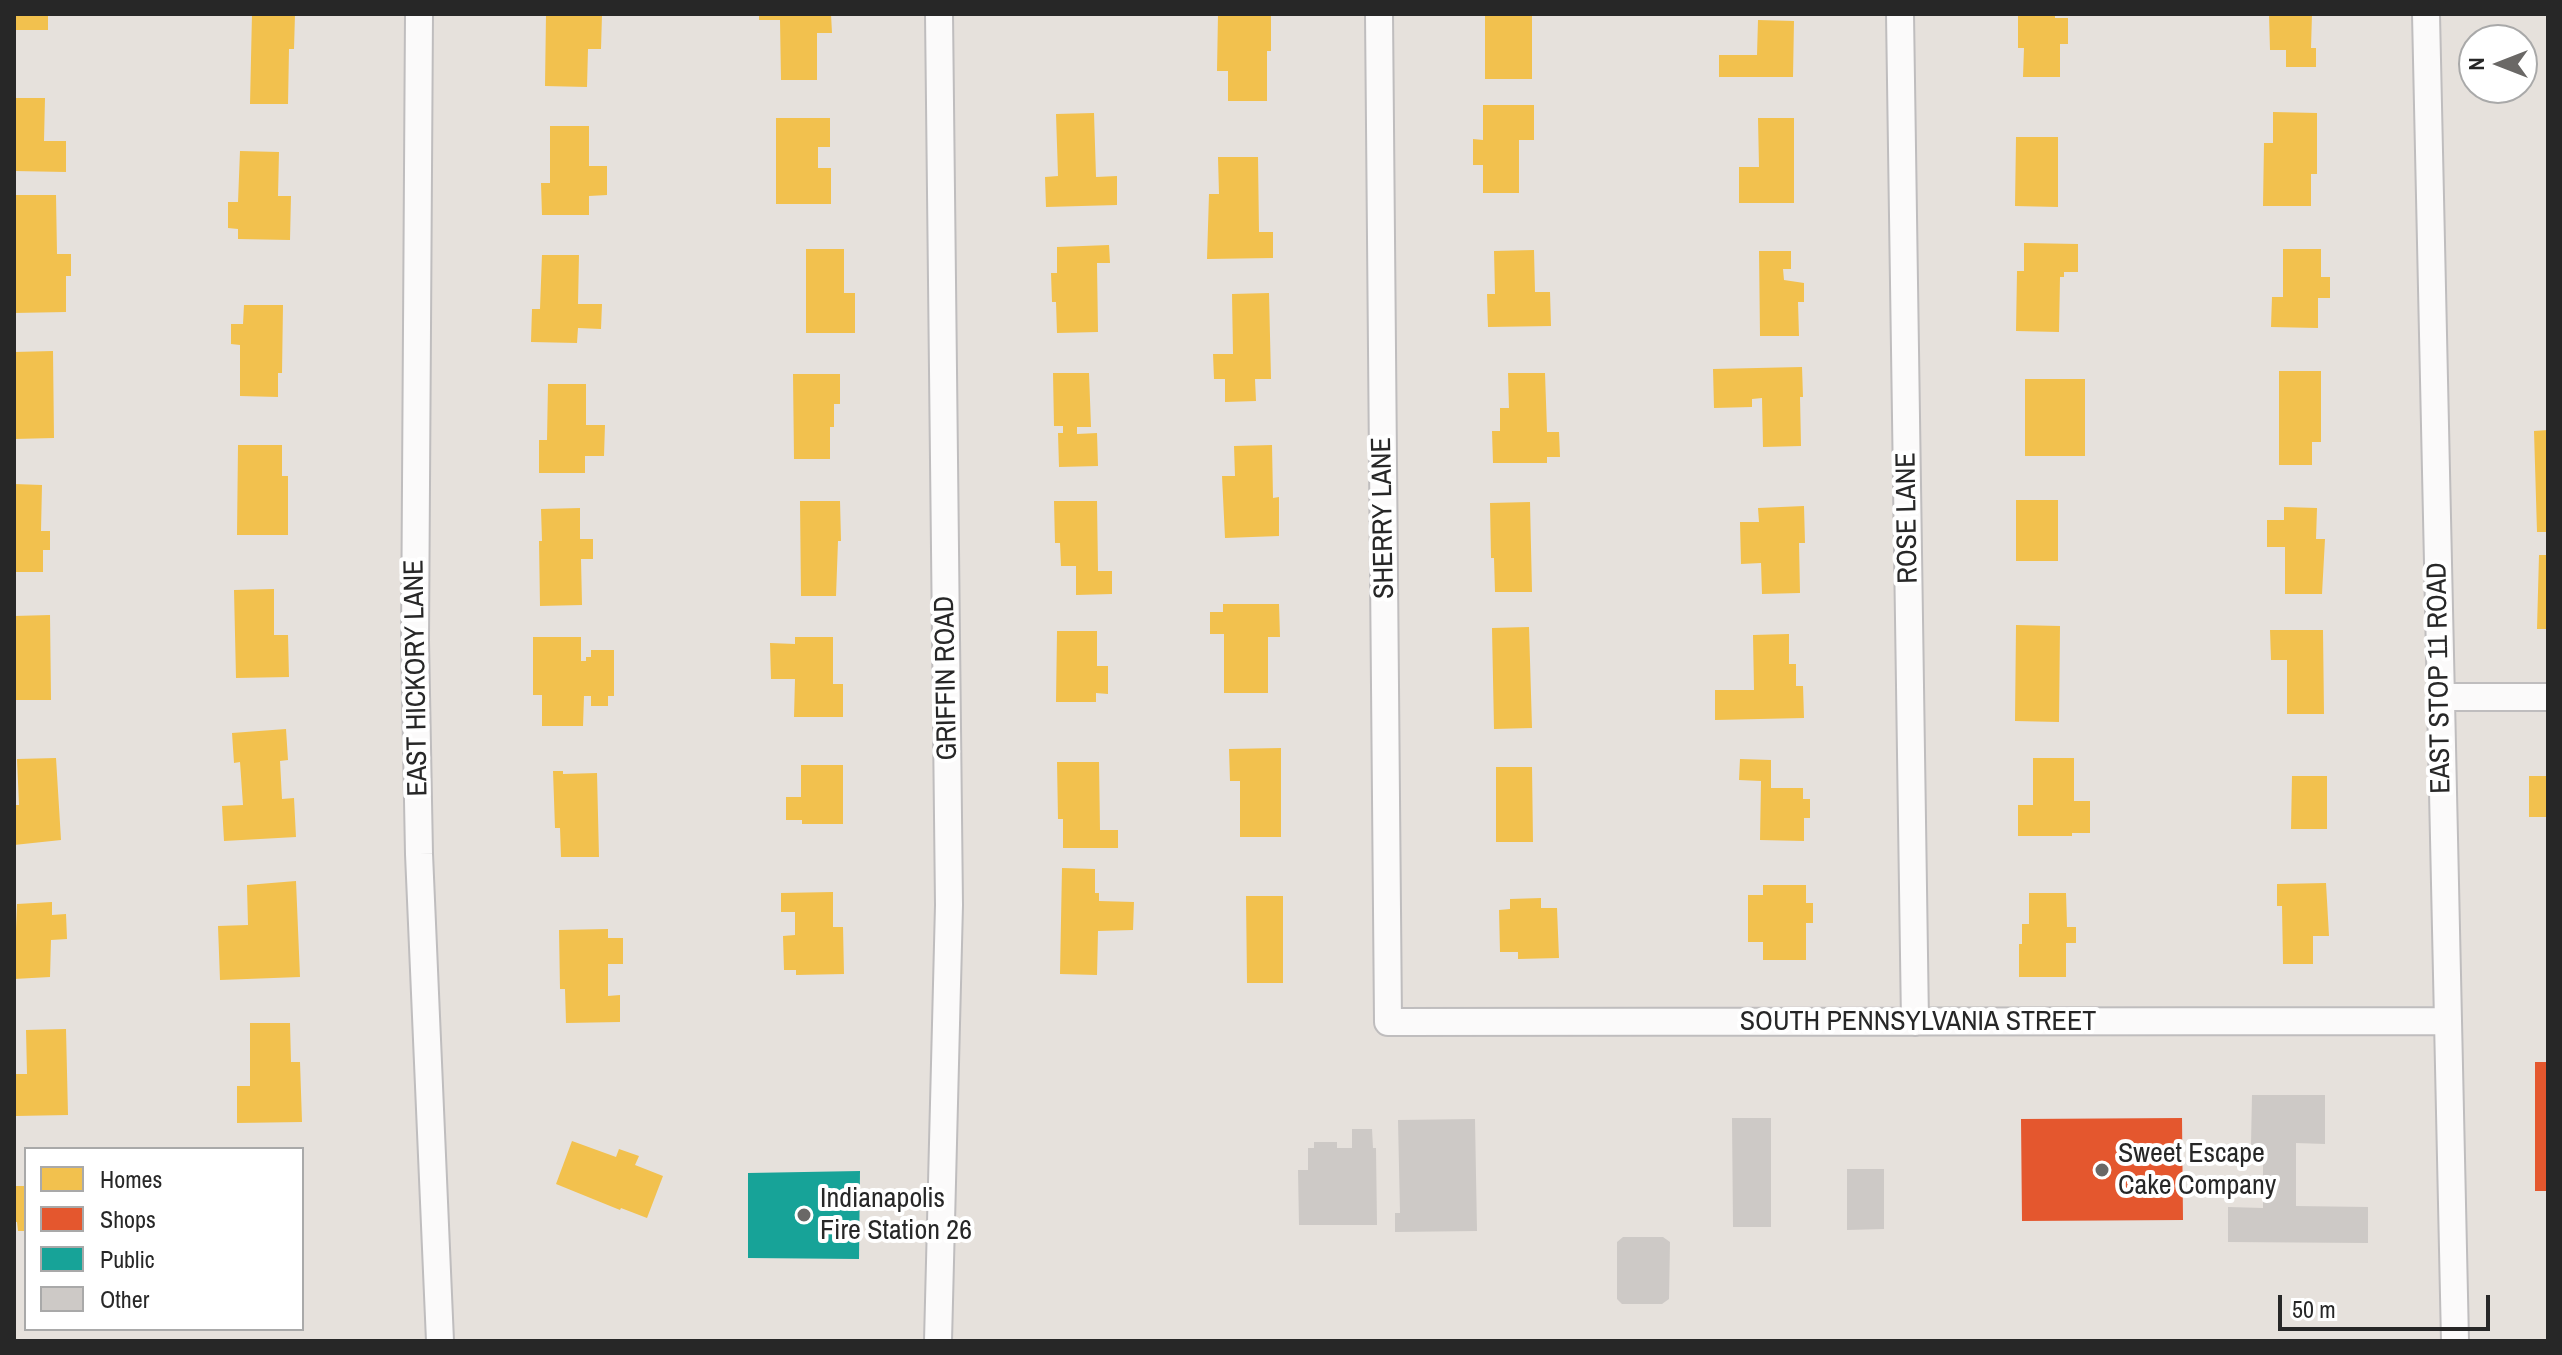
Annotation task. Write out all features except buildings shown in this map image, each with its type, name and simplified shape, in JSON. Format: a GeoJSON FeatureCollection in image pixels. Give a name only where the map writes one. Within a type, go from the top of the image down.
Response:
{"type":"FeatureCollection","features":[{"type":"Feature","properties":{"kind":"street","name":"EAST HICKORY LANE"},"geometry":{"type":"LineString","coordinates":[[419,14],[415,640],[419,854],[440,1341]]}},
{"type":"Feature","properties":{"kind":"street","name":"GRIFFIN ROAD"},"geometry":{"type":"LineString","coordinates":[[938,1341],[949,905],[939,14]]}},
{"type":"Feature","properties":{"kind":"street","name":"SHERRY LANE"},"geometry":{"type":"LineString","coordinates":[[1379,14],[1388,1022]]}},
{"type":"Feature","properties":{"kind":"street","name":"ROSE LANE"},"geometry":{"type":"LineString","coordinates":[[1900,14],[1915,1022]]}},
{"type":"Feature","properties":{"kind":"street","name":"EAST STOP 11 ROAD"},"geometry":{"type":"LineString","coordinates":[[2426,14],[2455,1341]]}},
{"type":"Feature","properties":{"kind":"street"},"geometry":{"type":"LineString","coordinates":[[2441,697],[2548,697]]}},
{"type":"Feature","properties":{"kind":"street","name":"SOUTH PENNSYLVANIA STREET"},"geometry":{"type":"LineString","coordinates":[[1388,1022],[2448,1021]]}},
{"type":"Feature","properties":{"kind":"place","name":"Sweet Escape Cake Company"},"geometry":{"type":"Point","coordinates":[2102,1170]}},
{"type":"Feature","properties":{"kind":"place","name":"Indianapolis Fire Station 26"},"geometry":{"type":"Point","coordinates":[804,1215]}}]}
